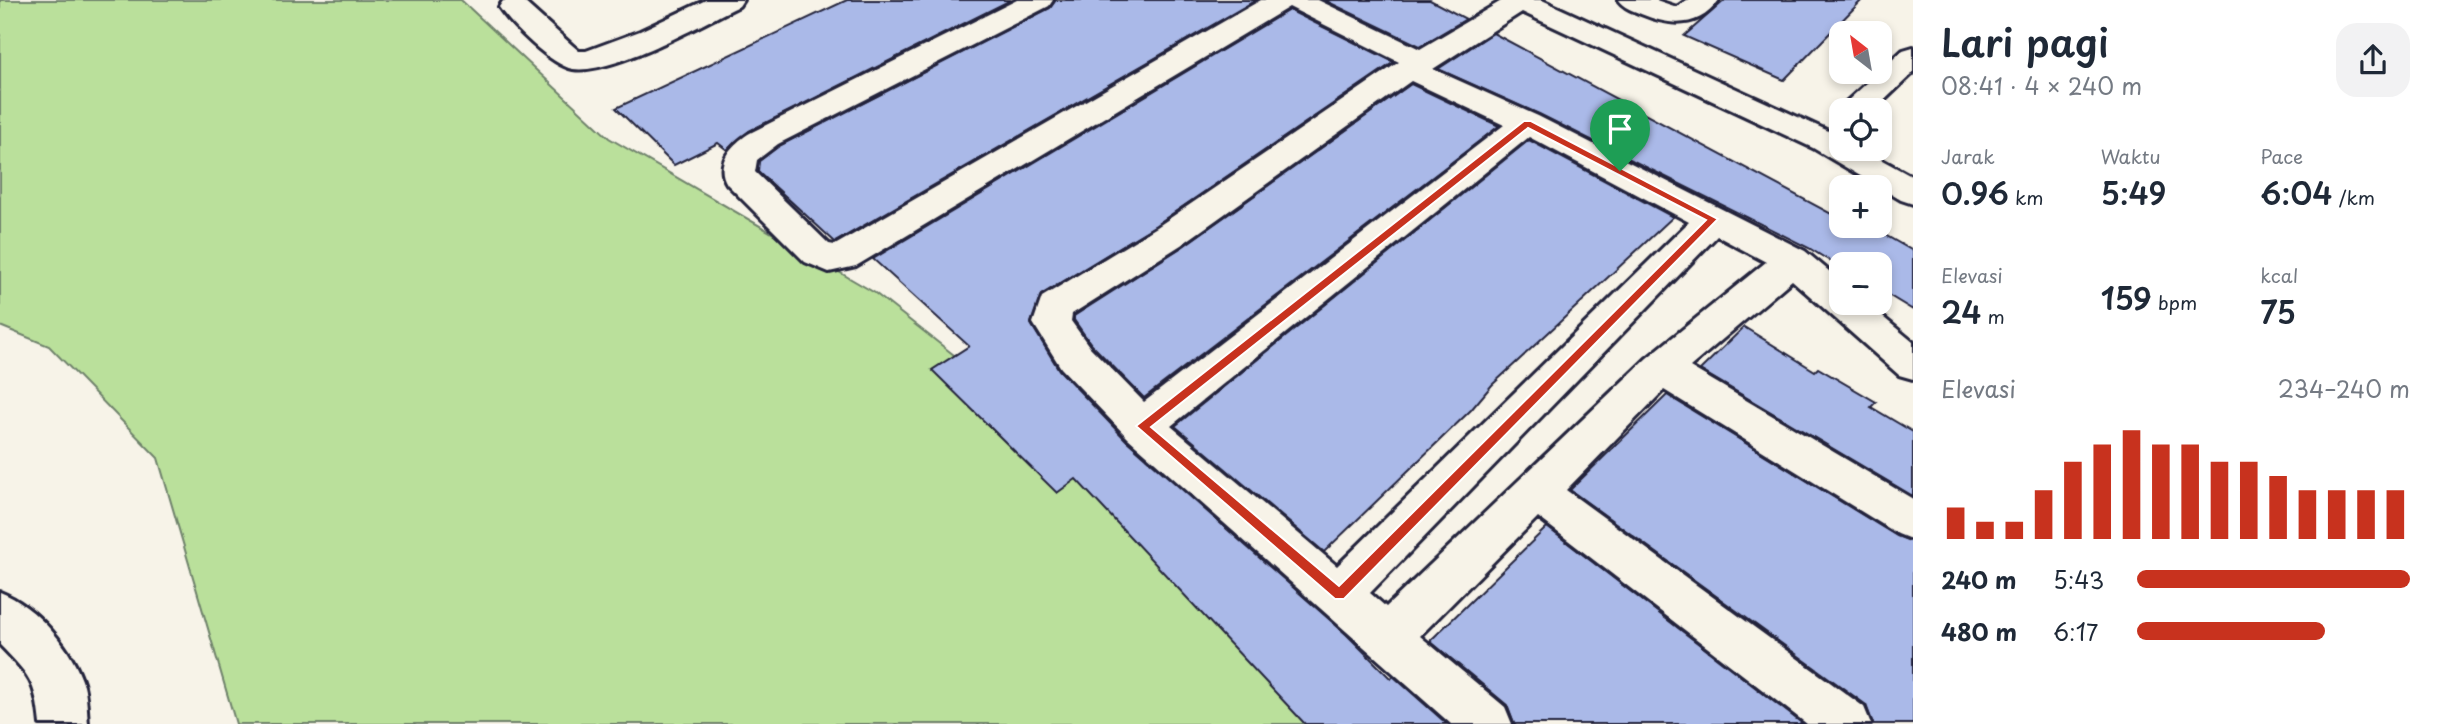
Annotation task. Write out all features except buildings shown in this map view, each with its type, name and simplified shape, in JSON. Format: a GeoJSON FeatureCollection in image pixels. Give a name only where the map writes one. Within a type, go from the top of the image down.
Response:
{"type":"FeatureCollection","features":[{"type":"Feature","properties":{"kind":"street"},"geometry":{"type":"LineString","coordinates":[[506,4],[569,57],[583,60],[627,47],[729,0]]}},
{"type":"Feature","properties":{"kind":"street"},"geometry":{"type":"LineString","coordinates":[[1040,0],[767,137],[742,157],[738,166],[739,176],[817,253],[829,259],[843,257],[1281,0]]}},
{"type":"Feature","properties":{"kind":"street"},"geometry":{"type":"LineString","coordinates":[[1296,0],[1791,260],[1829,293]]}},
{"type":"Feature","properties":{"kind":"street"},"geometry":{"type":"LineString","coordinates":[[1488,724],[1142,426],[1075,356],[1052,323],[1055,307],[1169,236],[1416,65],[1520,0],[1829,132]]}},
{"type":"Feature","properties":{"kind":"street"},"geometry":{"type":"LineString","coordinates":[[1632,0],[1674,16],[1688,14],[1705,0]]}},
{"type":"Feature","properties":{"kind":"street"},"geometry":{"type":"LineString","coordinates":[[506,4],[542,3]]}},
{"type":"Feature","properties":{"kind":"street"},"geometry":{"type":"LineString","coordinates":[[1869,98],[1913,56]]}},
{"type":"Feature","properties":{"kind":"street"},"geometry":{"type":"LineString","coordinates":[[1142,426],[1527,123]]}},
{"type":"Feature","properties":{"kind":"street"},"geometry":{"type":"LineString","coordinates":[[1870,161],[1913,192]]}},
{"type":"Feature","properties":{"kind":"street"},"geometry":{"type":"LineString","coordinates":[[1339,594],[1713,219]]}},
{"type":"Feature","properties":{"kind":"street"},"geometry":{"type":"LineString","coordinates":[[1388,636],[1661,369],[1791,260]]}},
{"type":"Feature","properties":{"kind":"street"},"geometry":{"type":"LineString","coordinates":[[1855,315],[1913,364]]}},
{"type":"Feature","properties":{"kind":"street"},"geometry":{"type":"LineString","coordinates":[[1661,369],[1913,521]]}},
{"type":"Feature","properties":{"kind":"street"},"geometry":{"type":"LineString","coordinates":[[1535,491],[1847,724]]}},
{"type":"Feature","properties":{"kind":"street"},"geometry":{"type":"LineString","coordinates":[[0,613],[17,627],[42,655],[60,687],[64,724]]}},
{"type":"Feature","properties":{"kind":"green space"},"geometry":{"type":"Polygon","coordinates":[[[0,0],[461,0],[609,138],[875,293],[1070,446],[1357,724],[236,724],[158,458],[49,346],[0,326],[0,0]]]}},
{"type":"Feature","properties":{"kind":"route"},"geometry":{"type":"LineString","coordinates":[[1527,123],[1620,171],[1713,219],[1339,594],[1142,426],[1376,245],[1527,123]]}}]}
